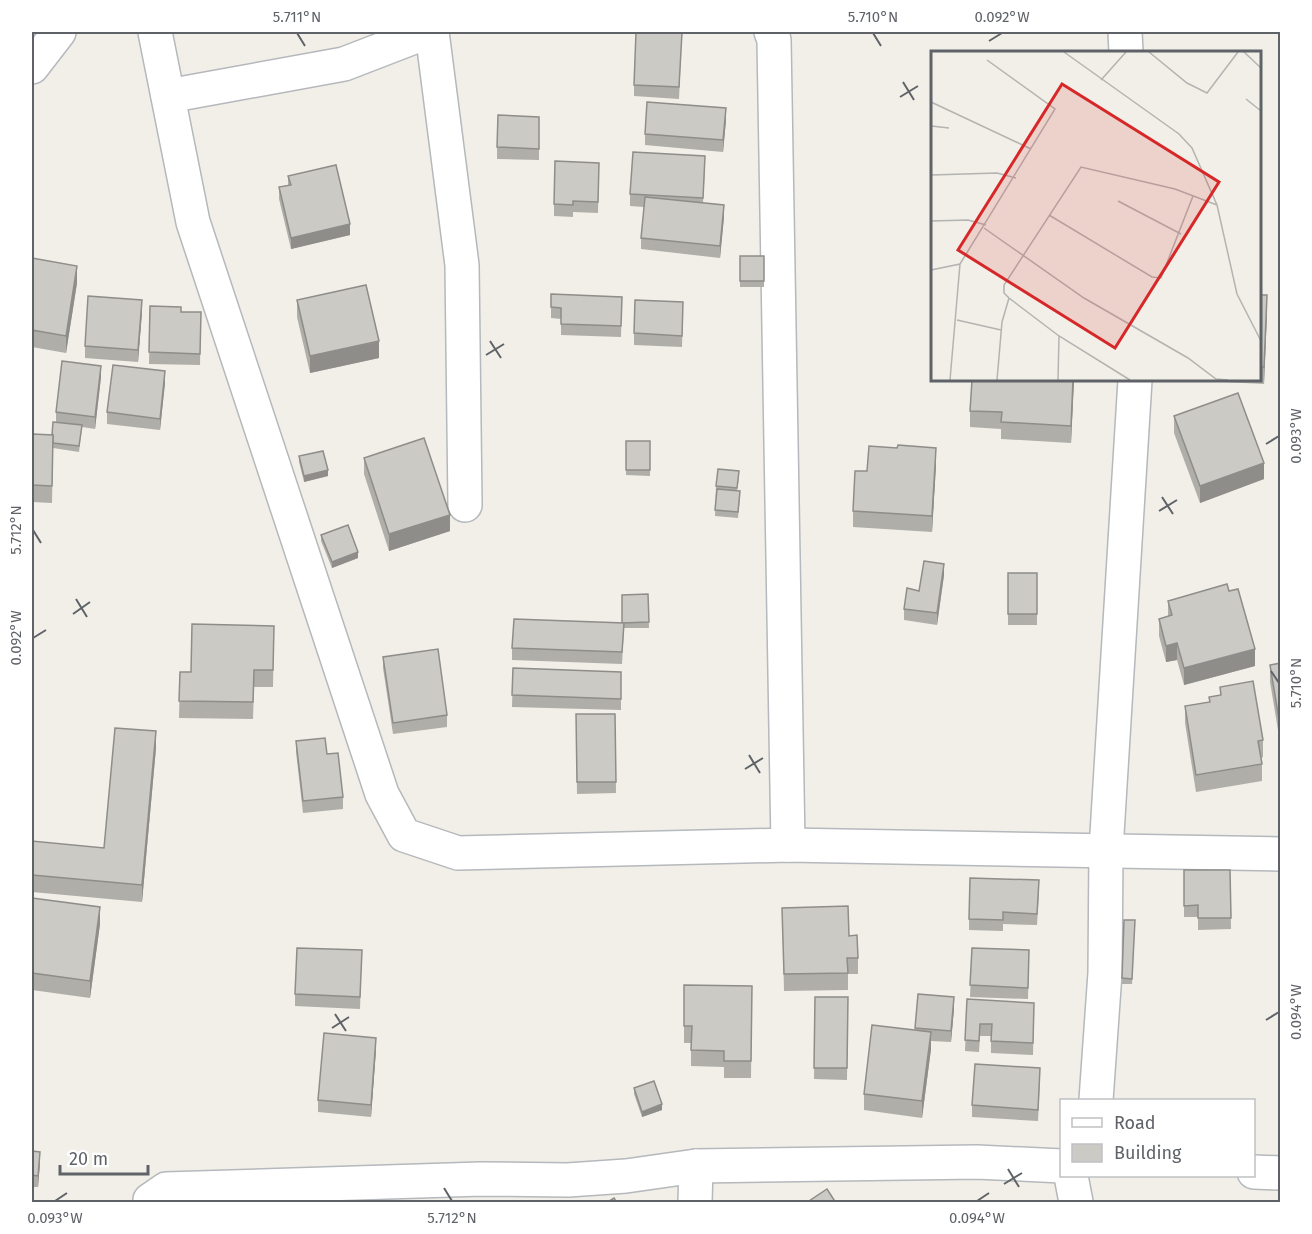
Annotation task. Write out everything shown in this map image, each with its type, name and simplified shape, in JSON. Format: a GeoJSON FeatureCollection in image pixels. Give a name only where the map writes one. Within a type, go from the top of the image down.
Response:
{"type":"FeatureCollection","features":[{"type":"Feature","properties":{"kind":"street"},"geometry":{"type":"LineString","coordinates":[[32,67],[59,32]]}},
{"type":"Feature","properties":{"kind":"street"},"geometry":{"type":"LineString","coordinates":[[155,32],[193,222],[382,794],[404,835],[458,853],[788,845],[1281,854]]}},
{"type":"Feature","properties":{"kind":"street"},"geometry":{"type":"LineString","coordinates":[[168,96],[344,64],[427,32]]}},
{"type":"Feature","properties":{"kind":"street"},"geometry":{"type":"LineString","coordinates":[[432,32],[462,265],[465,505]]}},
{"type":"Feature","properties":{"kind":"street"},"geometry":{"type":"LineString","coordinates":[[771,32],[774,51],[788,845]]}},
{"type":"Feature","properties":{"kind":"street"},"geometry":{"type":"LineString","coordinates":[[1125,32],[1126,51]]}},
{"type":"Feature","properties":{"kind":"street"},"geometry":{"type":"LineString","coordinates":[[1096,1099],[1105,973],[1106,850],[1135,381]]}},
{"type":"Feature","properties":{"kind":"street"},"geometry":{"type":"LineString","coordinates":[[150,1203],[150,1200],[166,1189],[482,1191],[568,1180],[626,1176],[696,1166],[977,1162],[1060,1166]]}},
{"type":"Feature","properties":{"kind":"street"},"geometry":{"type":"LineString","coordinates":[[696,1166],[696,1203]]}},
{"type":"Feature","properties":{"kind":"street"},"geometry":{"type":"LineString","coordinates":[[1255,1172],[1281,1173]]}},
{"type":"Feature","properties":{"kind":"street"},"geometry":{"type":"LineString","coordinates":[[1071,1177],[1076,1203]]}},
{"type":"Feature","properties":{"kind":"building"},"geometry":{"type":"Polygon","coordinates":[[[636,32],[682,32],[679,87],[634,85],[636,32]]]}},
{"type":"Feature","properties":{"kind":"building"},"geometry":{"type":"Polygon","coordinates":[[[647,102],[726,108],[723,140],[645,134],[647,102]]]}},
{"type":"Feature","properties":{"kind":"building"},"geometry":{"type":"Polygon","coordinates":[[[498,115],[539,117],[539,149],[497,147],[498,115]]]}},
{"type":"Feature","properties":{"kind":"building"},"geometry":{"type":"Polygon","coordinates":[[[633,152],[705,156],[703,198],[630,194],[633,152]]]}},
{"type":"Feature","properties":{"kind":"building"},"geometry":{"type":"Polygon","coordinates":[[[555,161],[599,163],[598,202],[573,201],[573,205],[554,204],[555,161]]]}},
{"type":"Feature","properties":{"kind":"building"},"geometry":{"type":"Polygon","coordinates":[[[336,165],[350,224],[291,238],[279,187],[291,185],[288,176],[336,165]]]}},
{"type":"Feature","properties":{"kind":"building"},"geometry":{"type":"Polygon","coordinates":[[[645,197],[724,205],[720,246],[641,238],[645,197]]]}},
{"type":"Feature","properties":{"kind":"building"},"geometry":{"type":"Polygon","coordinates":[[[740,256],[764,256],[764,281],[740,281],[740,256]]]}},
{"type":"Feature","properties":{"kind":"building"},"geometry":{"type":"Polygon","coordinates":[[[32,258],[77,266],[66,336],[32,330],[32,258]]]}},
{"type":"Feature","properties":{"kind":"building"},"geometry":{"type":"Polygon","coordinates":[[[366,285],[379,341],[310,356],[297,300],[366,285]]]}},
{"type":"Feature","properties":{"kind":"building"},"geometry":{"type":"Polygon","coordinates":[[[551,294],[622,297],[621,326],[561,324],[561,308],[551,307],[551,294]]]}},
{"type":"Feature","properties":{"kind":"building"},"geometry":{"type":"Polygon","coordinates":[[[1261,295],[1267,295],[1264,367],[1261,367],[1261,295]]]}},
{"type":"Feature","properties":{"kind":"building"},"geometry":{"type":"Polygon","coordinates":[[[88,296],[142,300],[138,350],[85,346],[88,296]]]}},
{"type":"Feature","properties":{"kind":"building"},"geometry":{"type":"Polygon","coordinates":[[[635,300],[683,302],[682,336],[634,333],[635,300]]]}},
{"type":"Feature","properties":{"kind":"building"},"geometry":{"type":"Polygon","coordinates":[[[150,306],[181,307],[181,312],[201,312],[200,354],[149,352],[150,306]]]}},
{"type":"Feature","properties":{"kind":"building"},"geometry":{"type":"Polygon","coordinates":[[[62,361],[101,366],[95,417],[56,412],[62,361]]]}},
{"type":"Feature","properties":{"kind":"building"},"geometry":{"type":"Polygon","coordinates":[[[113,365],[165,371],[160,419],[107,412],[113,365]]]}},
{"type":"Feature","properties":{"kind":"building"},"geometry":{"type":"Polygon","coordinates":[[[972,381],[1073,381],[1071,426],[1001,422],[1002,412],[970,411],[972,381]]]}},
{"type":"Feature","properties":{"kind":"building"},"geometry":{"type":"Polygon","coordinates":[[[1238,393],[1264,463],[1200,486],[1174,416],[1238,393]]]}},
{"type":"Feature","properties":{"kind":"building"},"geometry":{"type":"Polygon","coordinates":[[[53,422],[82,425],[79,446],[53,443],[53,422]]]}},
{"type":"Feature","properties":{"kind":"building"},"geometry":{"type":"Polygon","coordinates":[[[32,434],[53,435],[52,486],[32,485],[32,434]]]}},
{"type":"Feature","properties":{"kind":"building"},"geometry":{"type":"Polygon","coordinates":[[[424,438],[450,515],[389,534],[364,458],[424,438]]]}},
{"type":"Feature","properties":{"kind":"building"},"geometry":{"type":"Polygon","coordinates":[[[626,441],[650,441],[650,470],[626,470],[626,441]]]}},
{"type":"Feature","properties":{"kind":"building"},"geometry":{"type":"Polygon","coordinates":[[[898,445],[936,448],[932,516],[853,511],[855,471],[867,471],[869,446],[897,448],[898,445]]]}},
{"type":"Feature","properties":{"kind":"building"},"geometry":{"type":"Polygon","coordinates":[[[323,451],[328,470],[304,476],[299,456],[323,451]]]}},
{"type":"Feature","properties":{"kind":"building"},"geometry":{"type":"Polygon","coordinates":[[[718,469],[739,471],[737,488],[716,486],[718,469]]]}},
{"type":"Feature","properties":{"kind":"building"},"geometry":{"type":"Polygon","coordinates":[[[717,489],[740,491],[738,512],[715,510],[717,489]]]}},
{"type":"Feature","properties":{"kind":"building"},"geometry":{"type":"Polygon","coordinates":[[[348,525],[358,552],[332,562],[321,535],[348,525]]]}},
{"type":"Feature","properties":{"kind":"building"},"geometry":{"type":"Polygon","coordinates":[[[924,561],[944,564],[937,613],[904,609],[907,588],[919,591],[924,561]]]}},
{"type":"Feature","properties":{"kind":"building"},"geometry":{"type":"Polygon","coordinates":[[[1008,573],[1037,573],[1037,614],[1008,614],[1008,573]]]}},
{"type":"Feature","properties":{"kind":"building"},"geometry":{"type":"Polygon","coordinates":[[[1227,584],[1229,591],[1238,589],[1255,649],[1184,668],[1177,643],[1166,646],[1159,619],[1172,615],[1168,601],[1227,584]]]}},
{"type":"Feature","properties":{"kind":"building"},"geometry":{"type":"Polygon","coordinates":[[[648,594],[649,622],[622,623],[622,595],[648,594]]]}},
{"type":"Feature","properties":{"kind":"building"},"geometry":{"type":"Polygon","coordinates":[[[514,619],[624,623],[622,652],[512,648],[514,619]]]}},
{"type":"Feature","properties":{"kind":"building"},"geometry":{"type":"Polygon","coordinates":[[[192,624],[274,626],[273,670],[254,670],[253,702],[179,701],[180,672],[191,672],[192,624]]]}},
{"type":"Feature","properties":{"kind":"building"},"geometry":{"type":"Polygon","coordinates":[[[438,649],[447,715],[393,723],[383,657],[438,649]]]}},
{"type":"Feature","properties":{"kind":"building"},"geometry":{"type":"Polygon","coordinates":[[[1281,663],[1281,731],[1270,665],[1281,663]]]}},
{"type":"Feature","properties":{"kind":"building"},"geometry":{"type":"Polygon","coordinates":[[[513,668],[621,672],[621,699],[512,695],[513,668]]]}},
{"type":"Feature","properties":{"kind":"building"},"geometry":{"type":"Polygon","coordinates":[[[1253,681],[1263,740],[1258,741],[1262,764],[1196,775],[1185,706],[1210,702],[1209,697],[1221,695],[1220,687],[1253,681]]]}},
{"type":"Feature","properties":{"kind":"building"},"geometry":{"type":"Polygon","coordinates":[[[576,714],[615,714],[616,782],[577,782],[576,714]]]}},
{"type":"Feature","properties":{"kind":"building"},"geometry":{"type":"Polygon","coordinates":[[[115,728],[156,731],[142,885],[32,875],[32,841],[104,848],[115,728]]]}},
{"type":"Feature","properties":{"kind":"building"},"geometry":{"type":"Polygon","coordinates":[[[325,738],[327,754],[338,753],[343,797],[303,801],[296,741],[325,738]]]}},
{"type":"Feature","properties":{"kind":"building"},"geometry":{"type":"Polygon","coordinates":[[[1184,870],[1230,870],[1231,918],[1198,918],[1198,905],[1184,906],[1184,870]]]}},
{"type":"Feature","properties":{"kind":"building"},"geometry":{"type":"Polygon","coordinates":[[[970,878],[1039,880],[1037,914],[1003,912],[1003,920],[969,919],[970,878]]]}},
{"type":"Feature","properties":{"kind":"building"},"geometry":{"type":"Polygon","coordinates":[[[32,898],[100,907],[90,981],[32,973],[32,898]]]}},
{"type":"Feature","properties":{"kind":"building"},"geometry":{"type":"Polygon","coordinates":[[[848,906],[849,936],[857,935],[858,958],[847,958],[848,973],[784,974],[782,908],[848,906]]]}},
{"type":"Feature","properties":{"kind":"building"},"geometry":{"type":"Polygon","coordinates":[[[1124,920],[1135,920],[1132,979],[1122,978],[1124,920]]]}},
{"type":"Feature","properties":{"kind":"building"},"geometry":{"type":"Polygon","coordinates":[[[297,948],[362,950],[360,997],[295,994],[297,948]]]}},
{"type":"Feature","properties":{"kind":"building"},"geometry":{"type":"Polygon","coordinates":[[[972,948],[1029,950],[1028,988],[970,985],[972,948]]]}},
{"type":"Feature","properties":{"kind":"building"},"geometry":{"type":"Polygon","coordinates":[[[684,985],[752,986],[751,1061],[724,1061],[724,1051],[691,1050],[692,1026],[684,1026],[684,985]]]}},
{"type":"Feature","properties":{"kind":"building"},"geometry":{"type":"Polygon","coordinates":[[[918,994],[954,997],[951,1031],[915,1028],[918,994]]]}},
{"type":"Feature","properties":{"kind":"building"},"geometry":{"type":"Polygon","coordinates":[[[815,997],[848,997],[847,1068],[814,1068],[815,997]]]}},
{"type":"Feature","properties":{"kind":"building"},"geometry":{"type":"Polygon","coordinates":[[[967,999],[1034,1003],[1033,1043],[991,1041],[992,1024],[980,1024],[979,1041],[965,1040],[967,999]]]}},
{"type":"Feature","properties":{"kind":"building"},"geometry":{"type":"Polygon","coordinates":[[[872,1025],[931,1032],[922,1101],[864,1094],[872,1025]]]}},
{"type":"Feature","properties":{"kind":"building"},"geometry":{"type":"Polygon","coordinates":[[[324,1033],[376,1038],[371,1105],[318,1100],[324,1033]]]}},
{"type":"Feature","properties":{"kind":"building"},"geometry":{"type":"Polygon","coordinates":[[[975,1064],[1040,1068],[1038,1110],[972,1105],[975,1064]]]}},
{"type":"Feature","properties":{"kind":"building"},"geometry":{"type":"Polygon","coordinates":[[[654,1081],[662,1104],[642,1112],[634,1088],[654,1081]]]}},
{"type":"Feature","properties":{"kind":"building"},"geometry":{"type":"Polygon","coordinates":[[[32,1151],[40,1152],[38,1176],[32,1175],[32,1151]]]}},
{"type":"Feature","properties":{"kind":"building"},"geometry":{"type":"Polygon","coordinates":[[[827,1189],[836,1203],[806,1203],[827,1189]]]}},
{"type":"Feature","properties":{"kind":"building"},"geometry":{"type":"Polygon","coordinates":[[[614,1198],[617,1203],[606,1203],[614,1198]]]}}]}
